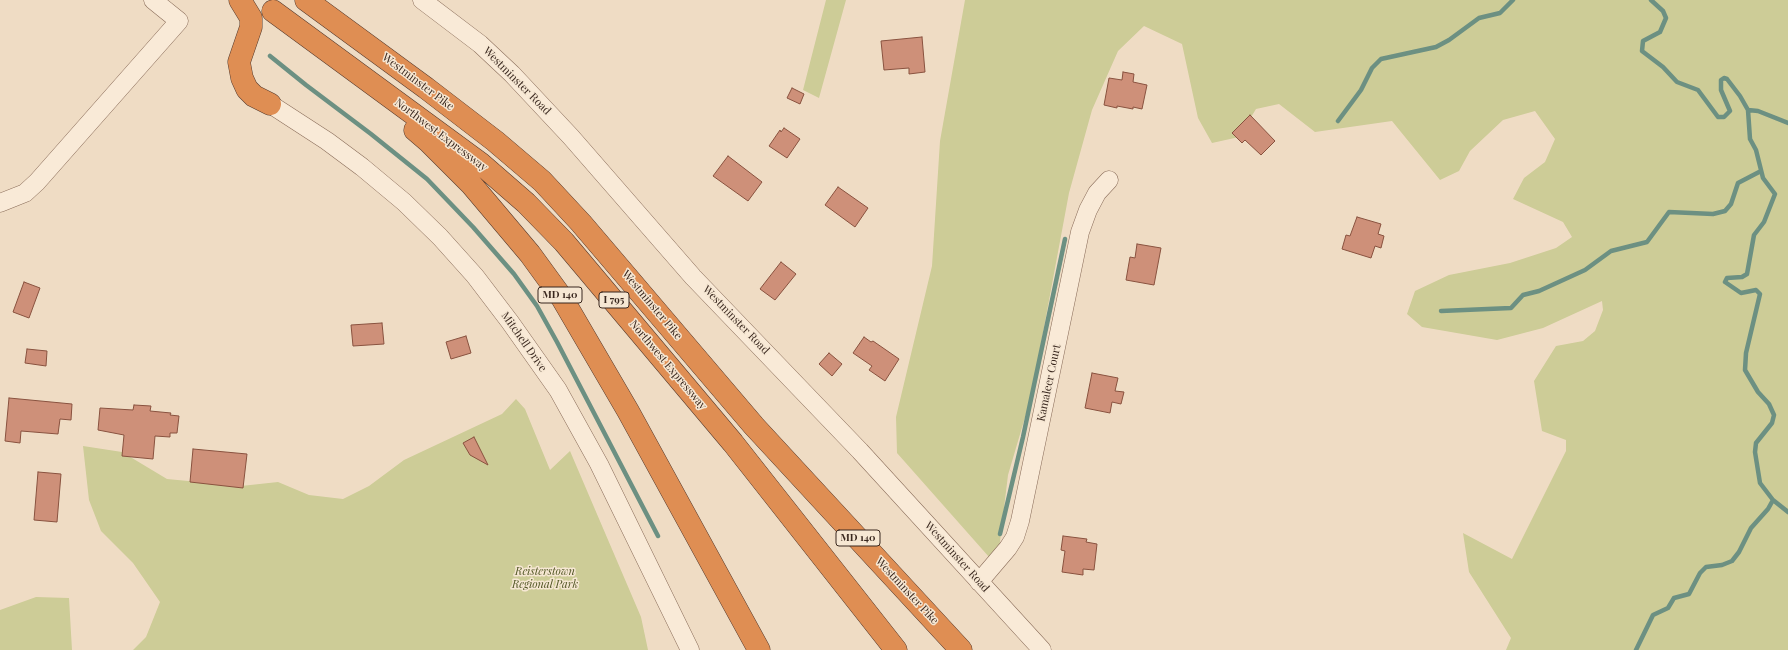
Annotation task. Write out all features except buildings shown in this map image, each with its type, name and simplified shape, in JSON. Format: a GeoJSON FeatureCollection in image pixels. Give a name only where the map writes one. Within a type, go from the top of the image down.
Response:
{"type":"FeatureCollection","features":[{"type":"Feature","properties":{"kind":"highway"},"geometry":{"type":"LineString","coordinates":[[240,0],[251,18],[251,27],[239,62],[242,78],[247,89],[254,96],[270,104]]}},
{"type":"Feature","properties":{"kind":"highway","name":"Westminster Pike"},"geometry":{"type":"LineString","coordinates":[[306,0],[426,88],[495,141],[542,181],[586,228],[754,426],[961,650]]}},
{"type":"Feature","properties":{"kind":"highway","name":"MD 140"},"geometry":{"type":"LineString","coordinates":[[266,5],[429,142],[471,184],[530,254],[562,298],[589,342],[759,650]]}},
{"type":"Feature","properties":{"kind":"highway","name":"Northwest Expressway"},"geometry":{"type":"LineString","coordinates":[[266,5],[480,163],[526,203],[564,242],[733,443],[896,650]]}},
{"type":"Feature","properties":{"kind":"highway"},"geometry":{"type":"LineString","coordinates":[[754,426],[830,520],[942,650]]}},
{"type":"Feature","properties":{"kind":"street"},"geometry":{"type":"LineString","coordinates":[[0,203],[25,193],[37,182],[179,21],[153,0]]}},
{"type":"Feature","properties":{"kind":"street","name":"Westminster Road"},"geometry":{"type":"LineString","coordinates":[[422,0],[480,44],[512,74],[571,137],[693,277],[860,451],[1042,650]]}},
{"type":"Feature","properties":{"kind":"street","name":"Mitchell Drive"},"geometry":{"type":"LineString","coordinates":[[270,104],[327,141],[362,167],[409,207],[440,237],[475,276],[510,322],[558,390],[599,464],[690,650]]}},
{"type":"Feature","properties":{"kind":"street","name":"Kamaleer Court"},"geometry":{"type":"LineString","coordinates":[[980,582],[1008,548],[1015,537],[1020,521],[1080,232],[1088,210],[1097,193],[1109,180]]}},
{"type":"Feature","properties":{"kind":"green space"},"geometry":{"type":"Polygon","coordinates":[[[826,0],[846,0],[819,98],[803,90],[826,0]]]}},
{"type":"Feature","properties":{"kind":"green space"},"geometry":{"type":"Polygon","coordinates":[[[965,0],[1788,0],[1788,650],[1506,650],[1511,638],[1469,572],[1463,533],[1512,559],[1566,451],[1566,440],[1542,431],[1534,381],[1556,346],[1583,341],[1595,331],[1603,310],[1602,301],[1543,328],[1497,340],[1422,327],[1407,314],[1415,291],[1449,275],[1510,263],[1556,248],[1572,237],[1563,222],[1513,199],[1524,178],[1545,162],[1555,139],[1535,111],[1503,120],[1470,151],[1459,171],[1440,180],[1392,121],[1315,132],[1279,104],[1256,109],[1239,137],[1212,143],[1198,118],[1182,44],[1144,26],[1118,51],[1092,110],[1069,193],[1031,397],[1008,475],[997,566],[897,453],[896,417],[932,266],[940,141],[965,0]]]}},
{"type":"Feature","properties":{"kind":"green space","name":"Reisterstown Regional Park"},"geometry":{"type":"Polygon","coordinates":[[[516,399],[525,409],[550,470],[570,451],[641,617],[648,650],[133,650],[146,637],[160,602],[133,563],[101,531],[89,500],[83,446],[122,452],[167,479],[241,486],[278,482],[309,495],[343,499],[369,486],[404,460],[502,414],[516,399]]]}},
{"type":"Feature","properties":{"kind":"green space"},"geometry":{"type":"Polygon","coordinates":[[[36,597],[69,598],[72,650],[0,650],[0,610],[36,597]]]}},
{"type":"Feature","properties":{"kind":"waterway"},"geometry":{"type":"LineString","coordinates":[[1338,121],[1361,90],[1372,68],[1381,59],[1436,47],[1449,40],[1479,18],[1500,13],[1513,0]]}},
{"type":"Feature","properties":{"kind":"waterway"},"geometry":{"type":"LineString","coordinates":[[1651,0],[1663,11],[1666,18],[1660,32],[1643,41],[1642,51],[1663,67],[1677,82],[1698,90],[1718,117],[1724,117],[1730,111],[1721,90],[1721,80],[1724,78],[1727,79],[1740,96],[1748,110],[1750,139],[1756,150],[1763,178],[1775,194],[1764,222],[1754,235],[1747,274],[1742,277],[1727,278],[1725,282],[1741,293],[1756,290],[1760,294],[1746,353],[1745,370],[1758,392],[1769,404],[1774,415],[1772,423],[1756,443],[1755,452],[1760,483],[1773,500],[1788,512]]}},
{"type":"Feature","properties":{"kind":"waterway"},"geometry":{"type":"LineString","coordinates":[[270,56],[427,179],[473,227],[514,274],[537,306],[557,342],[658,536]]}},
{"type":"Feature","properties":{"kind":"waterway"},"geometry":{"type":"LineString","coordinates":[[1748,110],[1758,111],[1788,123]]}},
{"type":"Feature","properties":{"kind":"waterway"},"geometry":{"type":"LineString","coordinates":[[1441,311],[1511,308],[1523,295],[1539,291],[1585,270],[1611,251],[1647,242],[1669,212],[1713,214],[1725,211],[1731,204],[1738,183],[1761,171]]}},
{"type":"Feature","properties":{"kind":"waterway"},"geometry":{"type":"LineString","coordinates":[[1000,534],[1023,437],[1065,239]]}},
{"type":"Feature","properties":{"kind":"waterway"},"geometry":{"type":"LineString","coordinates":[[1636,650],[1653,615],[1668,608],[1674,598],[1689,594],[1700,573],[1706,567],[1722,565],[1732,561],[1739,552],[1751,528],[1768,509],[1773,500]]}}]}
